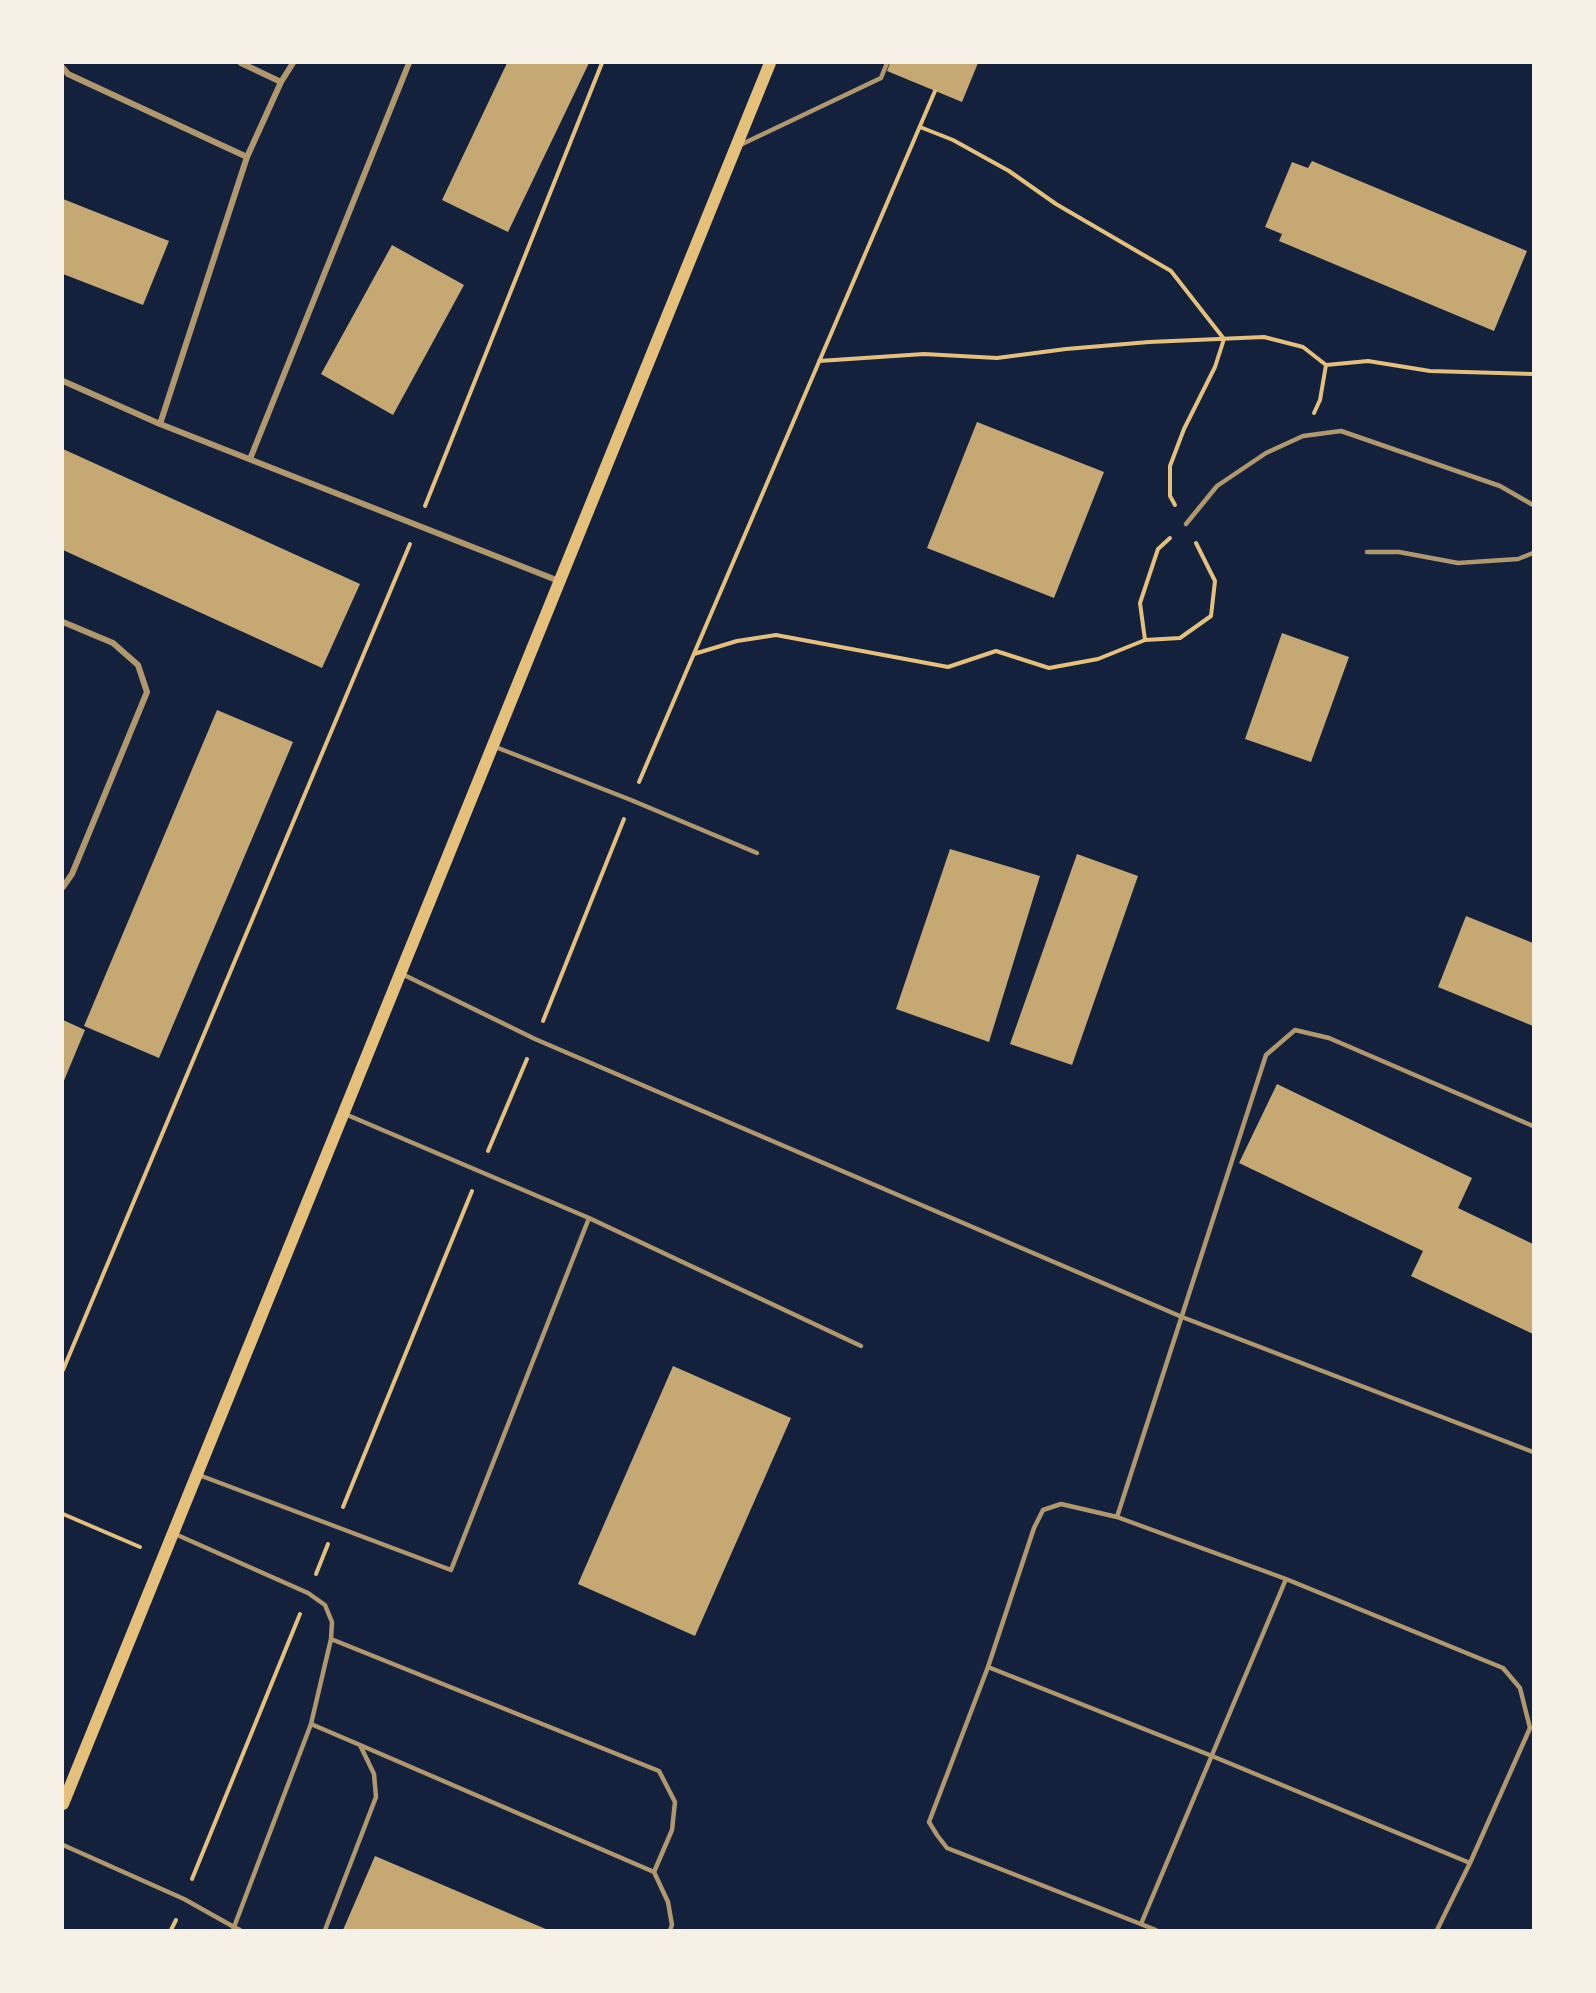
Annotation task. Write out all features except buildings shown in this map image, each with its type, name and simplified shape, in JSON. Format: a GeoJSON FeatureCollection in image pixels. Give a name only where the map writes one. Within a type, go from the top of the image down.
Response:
{"type":"FeatureCollection","features":[{"type":"Feature","properties":{"kind":"main road"},"geometry":{"type":"LineString","coordinates":[[63,1804],[770,63]]}},
{"type":"Feature","properties":{"kind":"street"},"geometry":{"type":"LineString","coordinates":[[241,63],[281,82]]}},
{"type":"Feature","properties":{"kind":"street"},"geometry":{"type":"LineString","coordinates":[[160,424],[247,157],[281,82],[293,63]]}},
{"type":"Feature","properties":{"kind":"street"},"geometry":{"type":"LineString","coordinates":[[250,459],[409,63]]}},
{"type":"Feature","properties":{"kind":"street"},"geometry":{"type":"LineString","coordinates":[[63,68],[68,74],[247,157]]}},
{"type":"Feature","properties":{"kind":"street"},"geometry":{"type":"LineString","coordinates":[[63,381],[160,424],[559,581]]}},
{"type":"Feature","properties":{"kind":"street"},"geometry":{"type":"LineString","coordinates":[[63,622],[112,643],[138,665],[147,692],[72,874],[63,887]]}},
{"type":"Feature","properties":{"kind":"lane"},"geometry":{"type":"LineString","coordinates":[[735,147],[882,78],[887,63]]}},
{"type":"Feature","properties":{"kind":"lane"},"geometry":{"type":"LineString","coordinates":[[1186,524],[1217,486],[1266,453],[1303,436],[1341,430],[1500,486],[1533,505]]}},
{"type":"Feature","properties":{"kind":"lane"},"geometry":{"type":"LineString","coordinates":[[1367,552],[1399,552],[1458,563],[1518,559],[1533,553]]}},
{"type":"Feature","properties":{"kind":"lane"},"geometry":{"type":"LineString","coordinates":[[493,746],[757,853]]}},
{"type":"Feature","properties":{"kind":"lane"},"geometry":{"type":"LineString","coordinates":[[400,973],[536,1039],[1182,1317],[1533,1452]]}},
{"type":"Feature","properties":{"kind":"lane"},"geometry":{"type":"LineString","coordinates":[[1117,1517],[1266,1055],[1295,1030],[1329,1038],[1533,1126]]}},
{"type":"Feature","properties":{"kind":"lane"},"geometry":{"type":"LineString","coordinates":[[343,1113],[589,1218],[861,1346]]}},
{"type":"Feature","properties":{"kind":"lane"},"geometry":{"type":"LineString","coordinates":[[197,1474],[452,1570],[589,1218]]}},
{"type":"Feature","properties":{"kind":"lane"},"geometry":{"type":"LineString","coordinates":[[1156,1930],[946,1848],[929,1822],[988,1667],[1034,1528],[1043,1510],[1061,1504],[1117,1517],[1286,1579],[1503,1668],[1520,1688],[1530,1728],[1470,1863],[1437,1930]]}},
{"type":"Feature","properties":{"kind":"lane"},"geometry":{"type":"LineString","coordinates":[[173,1533],[308,1593],[325,1605],[332,1622],[331,1640],[310,1724],[233,1928]]}},
{"type":"Feature","properties":{"kind":"lane"},"geometry":{"type":"LineString","coordinates":[[1141,1924],[1286,1579]]}},
{"type":"Feature","properties":{"kind":"lane"},"geometry":{"type":"LineString","coordinates":[[331,1640],[659,1771],[675,1802],[672,1830],[654,1872]]}},
{"type":"Feature","properties":{"kind":"lane"},"geometry":{"type":"LineString","coordinates":[[988,1667],[1212,1756],[1470,1863]]}},
{"type":"Feature","properties":{"kind":"lane"},"geometry":{"type":"LineString","coordinates":[[310,1724],[654,1872],[668,1902],[672,1925],[670,1930]]}},
{"type":"Feature","properties":{"kind":"lane"},"geometry":{"type":"LineString","coordinates":[[325,1930],[376,1797],[374,1774],[360,1745]]}},
{"type":"Feature","properties":{"kind":"lane"},"geometry":{"type":"LineString","coordinates":[[63,1845],[184,1899],[240,1930]]}},
{"type":"Feature","properties":{"kind":"path"},"geometry":{"type":"LineString","coordinates":[[63,1370],[417,525],[602,63]]}},
{"type":"Feature","properties":{"kind":"path"},"geometry":{"type":"LineString","coordinates":[[171,1930],[536,1039],[631,800],[935,91]]}},
{"type":"Feature","properties":{"kind":"path"},"geometry":{"type":"LineString","coordinates":[[920,127],[953,140],[1009,171],[1056,204],[1170,271],[1224,339]]}},
{"type":"Feature","properties":{"kind":"path"},"geometry":{"type":"LineString","coordinates":[[819,361],[924,354],[997,358],[1090,347],[1264,337],[1303,347],[1326,364],[1368,361],[1430,371],[1533,374]]}},
{"type":"Feature","properties":{"kind":"path"},"geometry":{"type":"LineString","coordinates":[[694,654],[737,641],[776,635],[948,667],[996,651],[1049,668],[1098,659],[1145,640],[1180,638],[1211,616],[1215,581],[1170,496],[1170,466],[1184,429],[1215,367],[1224,339]]}},
{"type":"Feature","properties":{"kind":"path"},"geometry":{"type":"LineString","coordinates":[[1303,436],[1320,400],[1326,364]]}},
{"type":"Feature","properties":{"kind":"path"},"geometry":{"type":"LineString","coordinates":[[1145,640],[1140,603],[1158,549],[1186,524]]}},
{"type":"Feature","properties":{"kind":"path"},"geometry":{"type":"LineString","coordinates":[[63,1514],[163,1557]]}}]}
